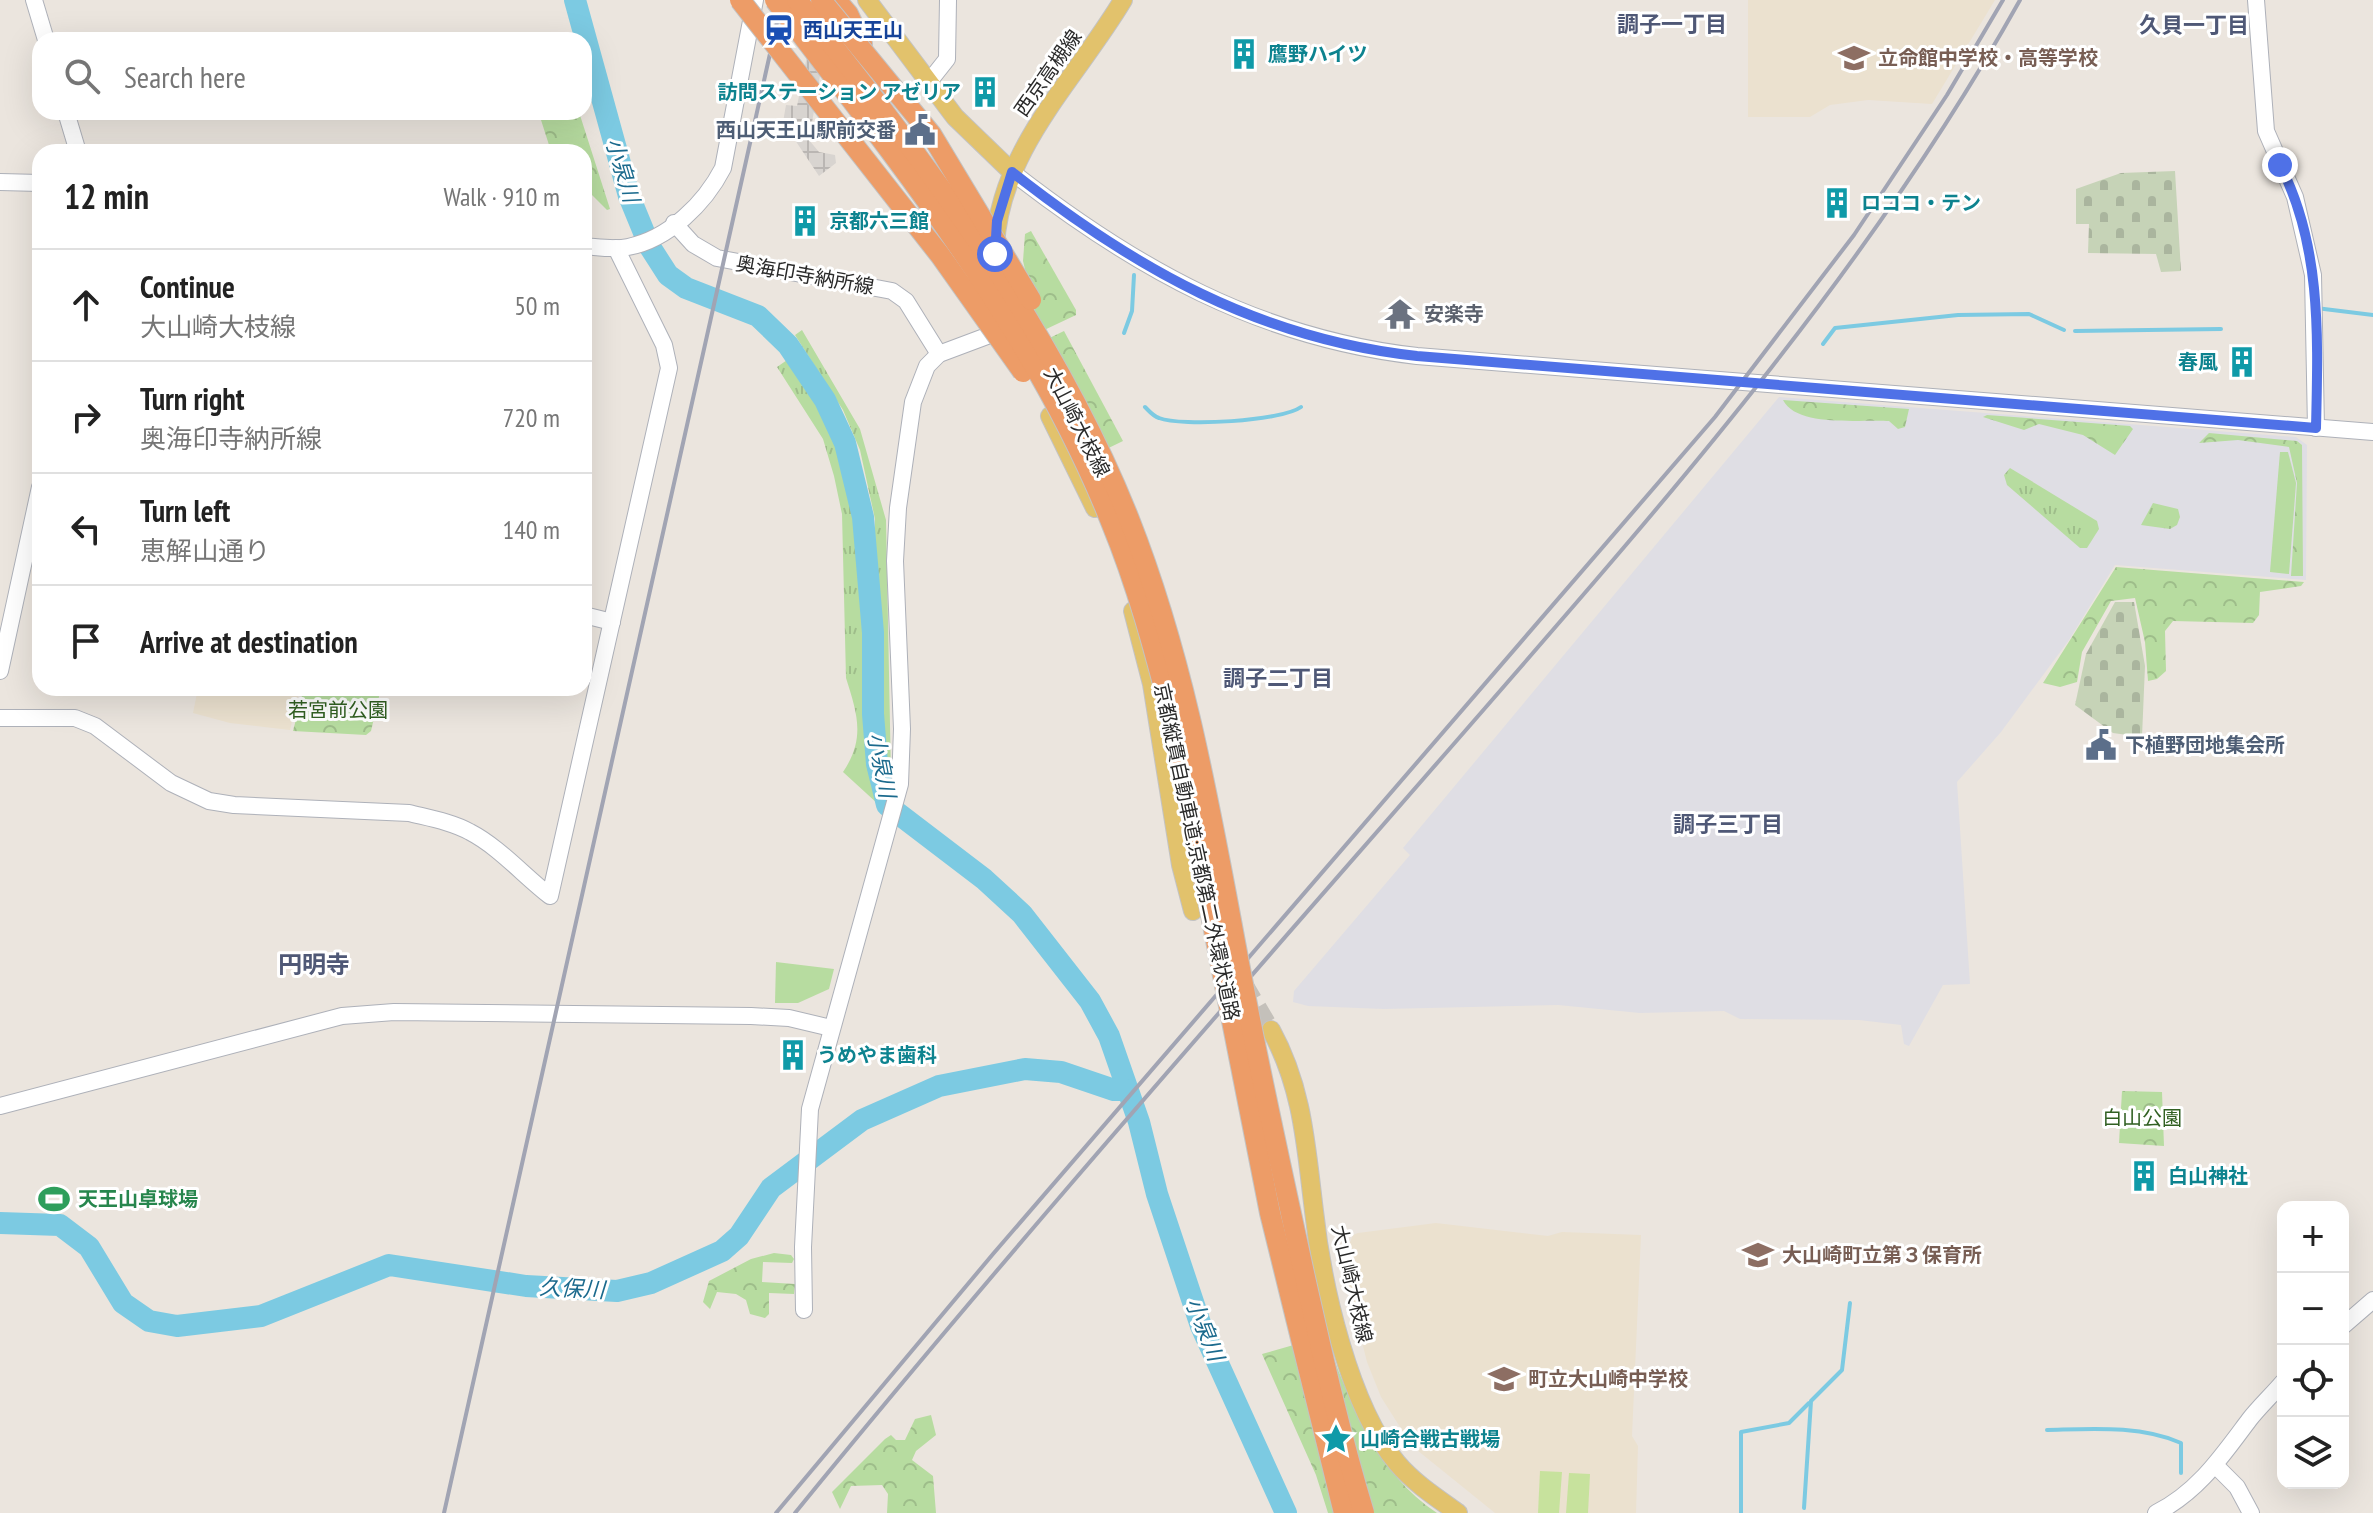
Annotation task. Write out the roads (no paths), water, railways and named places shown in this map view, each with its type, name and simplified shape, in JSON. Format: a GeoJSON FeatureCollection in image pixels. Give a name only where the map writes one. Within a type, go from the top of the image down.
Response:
{"type":"FeatureCollection","features":[{"type":"Feature","properties":{"kind":"highway"},"geometry":{"type":"LineString","coordinates":[[729,0],[759,43],[832,122],[940,255],[1016,362],[1112,524]]}},
{"type":"Feature","properties":{"kind":"highway"},"geometry":{"type":"LineString","coordinates":[[740,0],[793,64],[832,122]]}},
{"type":"Feature","properties":{"kind":"highway","name":"京都縦貫自動車道;京都第二外環状道路"},"geometry":{"type":"LineString","coordinates":[[775,0],[975,272],[1051,397],[1112,524],[1158,662],[1172,718],[1270,1213],[1344,1513]]}},
{"type":"Feature","properties":{"kind":"highway","name":"京都縦貫自動車道;京都第二外環状道路"},"geometry":{"type":"LineString","coordinates":[[797,0],[871,94],[984,251],[1048,351],[1097,446],[1156,593],[1190,714],[1283,1179],[1364,1513]]}},
{"type":"Feature","properties":{"kind":"highway"},"geometry":{"type":"LineString","coordinates":[[821,0],[931,134],[1037,310],[1072,379],[1097,446]]}},
{"type":"Feature","properties":{"kind":"highway"},"geometry":{"type":"LineString","coordinates":[[836,0],[848,14],[867,54]]}},
{"type":"Feature","properties":{"kind":"main road"},"geometry":{"type":"LineString","coordinates":[[867,0],[955,117],[1012,172]]}},
{"type":"Feature","properties":{"kind":"main road","name":"西京高槻線"},"geometry":{"type":"LineString","coordinates":[[1012,172],[1025,145],[1123,0]]}},
{"type":"Feature","properties":{"kind":"main road","name":"大山崎大枝線"},"geometry":{"type":"LineString","coordinates":[[1012,172],[997,221],[995,243],[1007,329],[1104,528],[1132,607],[1152,684],[1181,865],[1193,911]]}},
{"type":"Feature","properties":{"kind":"main road","name":"大山崎大枝線"},"geometry":{"type":"LineString","coordinates":[[1271,1030],[1286,1057],[1303,1111],[1322,1258],[1360,1400],[1398,1464],[1458,1513]]}},
{"type":"Feature","properties":{"kind":"street"},"geometry":{"type":"LineString","coordinates":[[34,0],[44,32]]}},
{"type":"Feature","properties":{"kind":"street"},"geometry":{"type":"LineString","coordinates":[[592,246],[623,247],[671,226],[700,205],[723,168],[755,0]]}},
{"type":"Feature","properties":{"kind":"street"},"geometry":{"type":"LineString","coordinates":[[928,83],[947,59],[948,0]]}},
{"type":"Feature","properties":{"kind":"street"},"geometry":{"type":"LineString","coordinates":[[2256,0],[2266,131],[2295,197],[2316,309],[2316,428]]}},
{"type":"Feature","properties":{"kind":"street"},"geometry":{"type":"LineString","coordinates":[[68,120],[76,144]]}},
{"type":"Feature","properties":{"kind":"street"},"geometry":{"type":"LineString","coordinates":[[1012,172],[1112,246],[1169,279],[1241,312],[1341,345],[1417,356],[2373,432]]}},
{"type":"Feature","properties":{"kind":"street"},"geometry":{"type":"LineString","coordinates":[[0,182],[32,183]]}},
{"type":"Feature","properties":{"kind":"street","name":"奥海印寺納所線"},"geometry":{"type":"LineString","coordinates":[[671,226],[717,258],[892,291],[906,301],[939,354]]}},
{"type":"Feature","properties":{"kind":"street"},"geometry":{"type":"LineString","coordinates":[[0,718],[75,718],[95,726],[171,783],[209,801],[234,805],[409,813],[431,818],[469,831],[486,842],[550,896],[669,368],[664,345],[623,247]]}},
{"type":"Feature","properties":{"kind":"street"},"geometry":{"type":"LineString","coordinates":[[804,1310],[805,1179],[810,1109],[899,790],[902,729],[895,561],[898,508],[917,388],[927,366],[939,354],[1007,329]]}},
{"type":"Feature","properties":{"kind":"street"},"geometry":{"type":"LineString","coordinates":[[0,671],[32,526]]}},
{"type":"Feature","properties":{"kind":"street"},"geometry":{"type":"LineString","coordinates":[[592,617],[612,622]]}},
{"type":"Feature","properties":{"kind":"street"},"geometry":{"type":"LineString","coordinates":[[0,1106],[342,1016],[394,1012],[751,1016],[789,1018],[831,1028]]}},
{"type":"Feature","properties":{"kind":"street"},"geometry":{"type":"LineString","coordinates":[[2349,1321],[2373,1300]]}},
{"type":"Feature","properties":{"kind":"street"},"geometry":{"type":"LineString","coordinates":[[2156,1513],[2176,1503],[2216,1466],[2277,1389]]}},
{"type":"Feature","properties":{"kind":"street"},"geometry":{"type":"LineString","coordinates":[[2216,1466],[2237,1487],[2251,1513]]}},
{"type":"Feature","properties":{"kind":"waterway","name":"小泉川"},"geometry":{"type":"LineString","coordinates":[[575,0],[584,32]]}},
{"type":"Feature","properties":{"kind":"waterway","name":"小泉川"},"geometry":{"type":"LineString","coordinates":[[592,62],[629,196],[650,247],[668,275],[686,288],[758,316],[788,345],[825,400],[845,443],[863,517],[873,633],[873,714],[877,764],[887,805],[984,879],[1022,914],[1090,1001],[1109,1036],[1139,1122],[1157,1194],[1201,1326],[1286,1513]]}},
{"type":"Feature","properties":{"kind":"waterway"},"geometry":{"type":"LineString","coordinates":[[1124,333],[1132,311],[1134,275]]}},
{"type":"Feature","properties":{"kind":"waterway"},"geometry":{"type":"LineString","coordinates":[[2316,308],[2373,315]]}},
{"type":"Feature","properties":{"kind":"waterway"},"geometry":{"type":"LineString","coordinates":[[1823,344],[1835,328],[1958,315],[2029,314],[2064,330]]}},
{"type":"Feature","properties":{"kind":"waterway"},"geometry":{"type":"LineString","coordinates":[[2075,331],[2221,329]]}},
{"type":"Feature","properties":{"kind":"waterway"},"geometry":{"type":"LineString","coordinates":[[1145,407],[1159,418],[1188,422],[1254,419],[1301,407]]}},
{"type":"Feature","properties":{"kind":"waterway","name":"久保川"},"geometry":{"type":"LineString","coordinates":[[0,1223],[60,1225],[89,1247],[123,1303],[149,1321],[177,1326],[261,1316],[389,1265],[526,1286],[617,1291],[651,1283],[722,1251],[739,1236],[771,1188],[862,1120],[939,1086],[1025,1069],[1061,1072],[1114,1090],[1127,1090]]}},
{"type":"Feature","properties":{"kind":"waterway"},"geometry":{"type":"LineString","coordinates":[[1804,1508],[1811,1401],[1842,1370],[1850,1303]]}},
{"type":"Feature","properties":{"kind":"waterway"},"geometry":{"type":"LineString","coordinates":[[1741,1513],[1741,1432],[1789,1423],[1809,1403]]}},
{"type":"Feature","properties":{"kind":"waterway"},"geometry":{"type":"LineString","coordinates":[[2047,1430],[2115,1429],[2165,1437],[2181,1443],[2181,1473]]}},
{"type":"Feature","properties":{"kind":"tunnel"},"geometry":{"type":"LineString","coordinates":[[1244,984],[1271,1030]]}},
{"type":"Feature","properties":{"kind":"railway"},"geometry":{"type":"LineString","coordinates":[[444,1513],[782,0]]}},
{"type":"Feature","properties":{"kind":"railway"},"geometry":{"type":"LineString","coordinates":[[776,1513],[993,1254],[1715,417],[1854,235],[1947,95],[2003,0]]}},
{"type":"Feature","properties":{"kind":"railway"},"geometry":{"type":"LineString","coordinates":[[795,1513],[1035,1226],[1601,574],[1752,392],[1825,298],[1894,201],[1959,102],[2020,0]]}},
{"type":"Feature","properties":{"kind":"place","name":"西山天王山"},"geometry":{"type":"Point","coordinates":[779,30]}},
{"type":"Feature","properties":{"kind":"place","name":"鷹野ハイツ"},"geometry":{"type":"Point","coordinates":[1244,54]}},
{"type":"Feature","properties":{"kind":"place","name":"立命館中学校・高等学校"},"geometry":{"type":"Point","coordinates":[1854,58]}},
{"type":"Feature","properties":{"kind":"place","name":"訪問ステーション アゼリア"},"geometry":{"type":"Point","coordinates":[985,92]}},
{"type":"Feature","properties":{"kind":"place","name":"西山天王山駅前交番"},"geometry":{"type":"Point","coordinates":[920,130]}},
{"type":"Feature","properties":{"kind":"place","name":"ロココ・テン"},"geometry":{"type":"Point","coordinates":[1837,203]}},
{"type":"Feature","properties":{"kind":"place","name":"京都六三館"},"geometry":{"type":"Point","coordinates":[805,221]}},
{"type":"Feature","properties":{"kind":"place","name":"安楽寺"},"geometry":{"type":"Point","coordinates":[1400,314]}},
{"type":"Feature","properties":{"kind":"place","name":"春風"},"geometry":{"type":"Point","coordinates":[2242,362]}},
{"type":"Feature","properties":{"kind":"place","name":"下植野団地集会所"},"geometry":{"type":"Point","coordinates":[2101,745]}},
{"type":"Feature","properties":{"kind":"place","name":"うめやま歯科"},"geometry":{"type":"Point","coordinates":[793,1055]}},
{"type":"Feature","properties":{"kind":"place","name":"白山神社"},"geometry":{"type":"Point","coordinates":[2144,1176]}},
{"type":"Feature","properties":{"kind":"place","name":"天王山卓球場"},"geometry":{"type":"Point","coordinates":[54,1199]}},
{"type":"Feature","properties":{"kind":"place","name":"大山崎町立第３保育所"},"geometry":{"type":"Point","coordinates":[1758,1255]}},
{"type":"Feature","properties":{"kind":"place","name":"町立大山崎中学校"},"geometry":{"type":"Point","coordinates":[1504,1379]}},
{"type":"Feature","properties":{"kind":"place","name":"山崎合戦古戦場"},"geometry":{"type":"Point","coordinates":[1336,1439]}},
{"type":"Feature","properties":{"kind":"district","name":"調子一丁目"},"geometry":{"type":"Point","coordinates":[1672,24]}},
{"type":"Feature","properties":{"kind":"district","name":"久貝一丁目"},"geometry":{"type":"Point","coordinates":[2194,25]}},
{"type":"Feature","properties":{"kind":"district","name":"調子二丁目"},"geometry":{"type":"Point","coordinates":[1278,678]}},
{"type":"Feature","properties":{"kind":"district","name":"調子三丁目"},"geometry":{"type":"Point","coordinates":[1728,824]}},
{"type":"Feature","properties":{"kind":"district","name":"円明寺"},"geometry":{"type":"Point","coordinates":[314,965]}},
{"type":"Feature","properties":{"kind":"park label","name":"若宮前公園"},"geometry":{"type":"Point","coordinates":[338,710]}},
{"type":"Feature","properties":{"kind":"park label","name":"白山公園"},"geometry":{"type":"Point","coordinates":[2142,1118]}}]}
